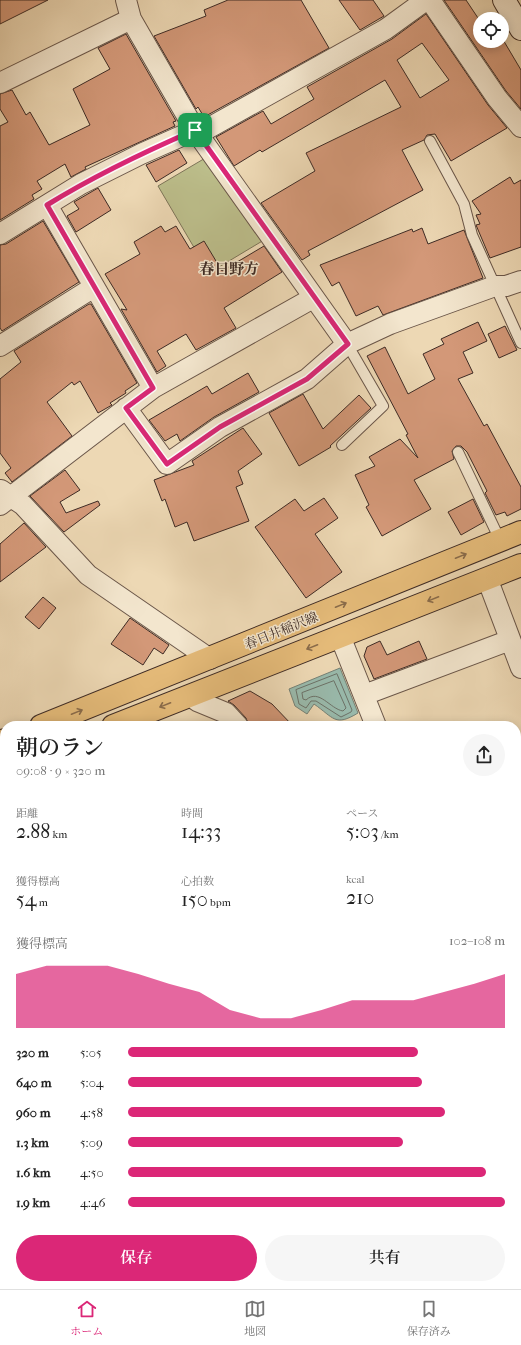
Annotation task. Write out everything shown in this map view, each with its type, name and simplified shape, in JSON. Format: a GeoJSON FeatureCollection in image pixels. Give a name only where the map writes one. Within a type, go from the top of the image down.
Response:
{"type":"FeatureCollection","features":[{"type":"Feature","properties":{"kind":"main road"},"geometry":{"type":"LineString","coordinates":[[504,0],[521,29]]}},
{"type":"Feature","properties":{"kind":"main road","name":"春日井稲沢線"},"geometry":{"type":"LineString","coordinates":[[54,721],[521,532]]}},
{"type":"Feature","properties":{"kind":"main road","name":"春日井稲沢線"},"geometry":{"type":"LineString","coordinates":[[126,721],[521,564]]}},
{"type":"Feature","properties":{"kind":"street"},"geometry":{"type":"LineString","coordinates":[[0,234],[88,181],[141,154],[197,132],[386,29],[426,0]]}},
{"type":"Feature","properties":{"kind":"street"},"geometry":{"type":"LineString","coordinates":[[430,0],[497,98],[521,127]]}},
{"type":"Feature","properties":{"kind":"street"},"geometry":{"type":"LineString","coordinates":[[0,83],[129,5],[197,132],[313,298],[348,344]]}},
{"type":"Feature","properties":{"kind":"street"},"geometry":{"type":"LineString","coordinates":[[47,205],[153,388]]}},
{"type":"Feature","properties":{"kind":"street"},"geometry":{"type":"LineString","coordinates":[[126,408],[167,464],[220,427],[307,379],[348,344],[390,324],[495,286],[506,286],[521,282]]}},
{"type":"Feature","properties":{"kind":"street"},"geometry":{"type":"LineString","coordinates":[[0,346],[94,287]]}},
{"type":"Feature","properties":{"kind":"street"},"geometry":{"type":"LineString","coordinates":[[3,497],[153,388],[313,298]]}},
{"type":"Feature","properties":{"kind":"street"},"geometry":{"type":"LineString","coordinates":[[3,497],[23,505],[88,575],[210,659]]}},
{"type":"Feature","properties":{"kind":"street"},"geometry":{"type":"LineString","coordinates":[[487,578],[515,642],[521,668]]}},
{"type":"Feature","properties":{"kind":"street"},"geometry":{"type":"LineString","coordinates":[[340,636],[374,721]]}},
{"type":"Feature","properties":{"kind":"street"},"geometry":{"type":"LineString","coordinates":[[364,695],[515,642]]}},
{"type":"Feature","properties":{"kind":"street"},"geometry":{"type":"LineString","coordinates":[[194,694],[197,701],[226,713],[233,721]]}},
{"type":"Feature","properties":{"kind":"lane"},"geometry":{"type":"LineString","coordinates":[[430,141],[464,204],[472,235],[521,343]]}},
{"type":"Feature","properties":{"kind":"lane"},"geometry":{"type":"LineString","coordinates":[[342,445],[383,406],[348,344]]}},
{"type":"Feature","properties":{"kind":"lane"},"geometry":{"type":"LineString","coordinates":[[458,452],[500,540]]}},
{"type":"Feature","properties":{"kind":"green space"},"geometry":{"type":"Polygon","coordinates":[[[207,157],[264,240],[209,273],[158,186],[207,157]]]}},
{"type":"Feature","properties":{"kind":"water"},"geometry":{"type":"Polygon","coordinates":[[[340,668],[358,713],[339,720],[331,717],[314,704],[307,714],[295,706],[289,689],[340,668]]]}},
{"type":"Feature","properties":{"kind":"building"},"geometry":{"type":"Polygon","coordinates":[[[0,0],[48,0],[0,24],[0,0]]]}},
{"type":"Feature","properties":{"kind":"building"},"geometry":{"type":"Polygon","coordinates":[[[228,0],[301,0],[329,48],[204,117],[198,107],[196,109],[154,36],[206,16],[204,10],[228,0]]]}},
{"type":"Feature","properties":{"kind":"building"},"geometry":{"type":"Polygon","coordinates":[[[339,0],[373,0],[384,16],[360,30],[339,0]]]}},
{"type":"Feature","properties":{"kind":"building"},"geometry":{"type":"Polygon","coordinates":[[[444,0],[466,0],[474,12],[473,43],[444,0]]]}},
{"type":"Feature","properties":{"kind":"building"},"geometry":{"type":"Polygon","coordinates":[[[426,14],[488,105],[507,128],[451,161],[435,134],[427,135],[424,140],[402,150],[423,190],[308,251],[310,255],[302,260],[261,203],[315,171],[306,153],[401,107],[385,80],[262,152],[260,150],[234,166],[216,137],[263,111],[271,124],[314,99],[307,87],[392,39],[426,14]],[[422,43],[397,60],[420,98],[449,80],[422,43]]]}},
{"type":"Feature","properties":{"kind":"building"},"geometry":{"type":"Polygon","coordinates":[[[126,34],[176,121],[173,122],[175,126],[85,167],[86,169],[71,177],[65,164],[37,181],[42,189],[32,195],[34,199],[0,220],[0,126],[8,122],[0,109],[0,94],[12,90],[26,115],[30,112],[49,145],[90,125],[73,89],[110,69],[98,48],[126,34]]]}},
{"type":"Feature","properties":{"kind":"building"},"geometry":{"type":"Polygon","coordinates":[[[477,48],[508,48],[521,70],[521,109],[506,91],[477,48]]]}},
{"type":"Feature","properties":{"kind":"building"},"geometry":{"type":"Polygon","coordinates":[[[179,150],[187,163],[156,182],[146,165],[179,150]]]}},
{"type":"Feature","properties":{"kind":"building"},"geometry":{"type":"Polygon","coordinates":[[[510,177],[514,184],[521,180],[521,247],[490,258],[476,225],[480,224],[476,215],[481,214],[472,201],[510,177]]]}},
{"type":"Feature","properties":{"kind":"building"},"geometry":{"type":"Polygon","coordinates":[[[98,188],[111,210],[76,232],[67,216],[79,209],[74,202],[98,188]]]}},
{"type":"Feature","properties":{"kind":"building"},"geometry":{"type":"Polygon","coordinates":[[[43,221],[79,282],[2,331],[0,328],[0,245],[6,244],[43,221]]]}},
{"type":"Feature","properties":{"kind":"building"},"geometry":{"type":"Polygon","coordinates":[[[161,226],[165,232],[176,226],[190,249],[204,241],[222,271],[264,246],[282,272],[224,308],[236,328],[196,350],[186,334],[157,351],[166,366],[157,372],[121,309],[127,310],[105,274],[140,254],[134,242],[161,226]]]}},
{"type":"Feature","properties":{"kind":"building"},"geometry":{"type":"Polygon","coordinates":[[[422,228],[428,244],[464,230],[483,278],[383,315],[378,306],[356,316],[339,282],[332,286],[320,265],[412,229],[413,232],[422,228]]]}},
{"type":"Feature","properties":{"kind":"building"},"geometry":{"type":"Polygon","coordinates":[[[91,304],[137,383],[125,391],[126,393],[110,403],[112,405],[98,413],[80,381],[74,385],[72,382],[47,402],[72,436],[12,482],[5,473],[11,468],[0,453],[0,379],[21,362],[14,351],[91,304]]]}},
{"type":"Feature","properties":{"kind":"building"},"geometry":{"type":"Polygon","coordinates":[[[478,322],[487,341],[463,352],[473,373],[458,379],[484,426],[487,424],[521,487],[521,509],[507,516],[505,512],[496,515],[485,493],[487,491],[467,452],[461,446],[456,446],[452,451],[454,459],[414,480],[431,509],[382,536],[366,507],[369,505],[355,475],[375,466],[369,457],[400,439],[418,458],[406,435],[408,434],[367,356],[385,347],[408,394],[435,379],[423,354],[444,344],[441,339],[478,322]]]}},
{"type":"Feature","properties":{"kind":"building"},"geometry":{"type":"Polygon","coordinates":[[[505,326],[517,350],[499,358],[488,334],[505,326]]]}},
{"type":"Feature","properties":{"kind":"building"},"geometry":{"type":"Polygon","coordinates":[[[248,373],[259,392],[214,417],[180,441],[177,434],[165,441],[149,420],[207,386],[212,394],[248,373]]]}},
{"type":"Feature","properties":{"kind":"building"},"geometry":{"type":"Polygon","coordinates":[[[303,394],[323,429],[359,395],[371,408],[330,446],[331,447],[299,466],[269,413],[303,394]]]}},
{"type":"Feature","properties":{"kind":"building"},"geometry":{"type":"Polygon","coordinates":[[[243,428],[262,454],[238,471],[243,484],[236,487],[249,521],[194,541],[187,522],[175,527],[165,499],[162,501],[154,480],[194,465],[192,461],[243,428]]]}},
{"type":"Feature","properties":{"kind":"building"},"geometry":{"type":"Polygon","coordinates":[[[65,470],[80,490],[60,502],[66,513],[98,501],[100,505],[64,532],[30,496],[65,470]]]}},
{"type":"Feature","properties":{"kind":"building"},"geometry":{"type":"Polygon","coordinates":[[[324,498],[338,518],[315,534],[342,572],[306,598],[255,527],[295,499],[304,511],[324,498]]]}},
{"type":"Feature","properties":{"kind":"building"},"geometry":{"type":"Polygon","coordinates":[[[473,499],[484,522],[461,535],[448,512],[473,499]]]}},
{"type":"Feature","properties":{"kind":"building"},"geometry":{"type":"Polygon","coordinates":[[[24,523],[46,547],[0,582],[0,544],[24,523]]]}},
{"type":"Feature","properties":{"kind":"building"},"geometry":{"type":"Polygon","coordinates":[[[43,597],[56,608],[39,629],[25,617],[43,597]]]}},
{"type":"Feature","properties":{"kind":"building"},"geometry":{"type":"Polygon","coordinates":[[[130,618],[169,645],[163,654],[154,648],[143,665],[111,644],[130,618]]]}},
{"type":"Feature","properties":{"kind":"building"},"geometry":{"type":"Polygon","coordinates":[[[380,641],[387,655],[419,641],[427,659],[374,679],[364,656],[367,647],[380,641]]]}},
{"type":"Feature","properties":{"kind":"building"},"geometry":{"type":"Polygon","coordinates":[[[250,691],[272,704],[288,721],[247,721],[234,705],[228,701],[250,691]]]}},
{"type":"Feature","properties":{"kind":"district","name":"春日野方"},"geometry":{"type":"Point","coordinates":[229,269]}},
{"type":"Feature","properties":{"kind":"route"},"geometry":{"type":"LineString","coordinates":[[195,130],[313,298],[348,344],[307,379],[220,427],[167,464],[126,408],[153,388],[47,205],[81,184],[141,154],[195,130]]}}]}
